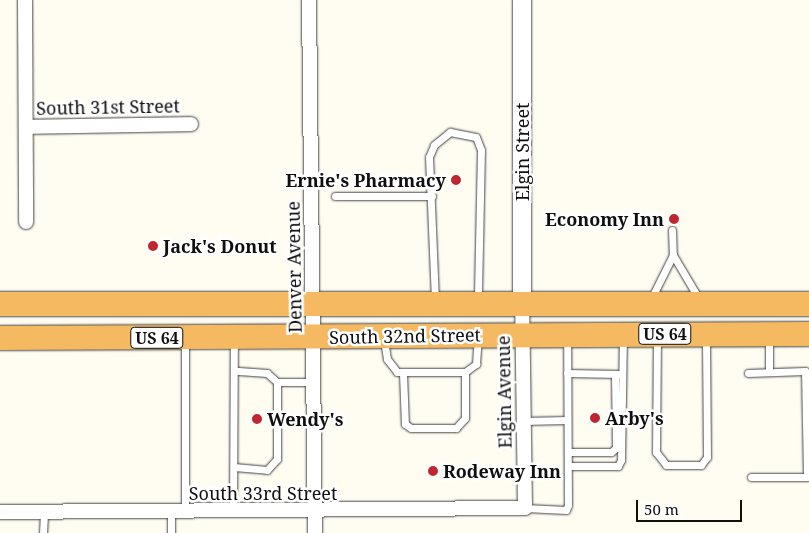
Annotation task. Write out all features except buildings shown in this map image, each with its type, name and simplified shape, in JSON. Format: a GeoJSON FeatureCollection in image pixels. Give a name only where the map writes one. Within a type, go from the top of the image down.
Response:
{"type":"FeatureCollection","features":[{"type":"Feature","properties":{"kind":"highway","name":"South 32nd Street"},"geometry":{"type":"LineString","coordinates":[[0,304],[809,304]]}},
{"type":"Feature","properties":{"kind":"highway","name":"South 32nd Street"},"geometry":{"type":"LineString","coordinates":[[0,338],[314,338],[478,335],[809,334]]}},
{"type":"Feature","properties":{"kind":"street"},"geometry":{"type":"LineString","coordinates":[[25,0],[26,222]]}},
{"type":"Feature","properties":{"kind":"street","name":"Denver Avenue"},"geometry":{"type":"LineString","coordinates":[[309,0],[315,533]]}},
{"type":"Feature","properties":{"kind":"street","name":"Elgin Street"},"geometry":{"type":"LineString","coordinates":[[522,0],[522,305]]}},
{"type":"Feature","properties":{"kind":"street","name":"South 31st Street"},"geometry":{"type":"LineString","coordinates":[[26,128],[191,124]]}},
{"type":"Feature","properties":{"kind":"street","name":"Elgin Avenue"},"geometry":{"type":"LineString","coordinates":[[522,305],[525,508]]}},
{"type":"Feature","properties":{"kind":"street","name":"South 33rd Street"},"geometry":{"type":"LineString","coordinates":[[0,512],[233,513],[525,508]]}},
{"type":"Feature","properties":{"kind":"lane"},"geometry":{"type":"LineString","coordinates":[[436,305],[429,157],[434,145],[450,132],[476,137],[482,150],[478,305]]}},
{"type":"Feature","properties":{"kind":"lane"},"geometry":{"type":"LineString","coordinates":[[335,196],[432,196]]}},
{"type":"Feature","properties":{"kind":"lane"},"geometry":{"type":"LineString","coordinates":[[649,304],[672,255],[672,230]]}},
{"type":"Feature","properties":{"kind":"lane"},"geometry":{"type":"LineString","coordinates":[[672,255],[702,304]]}},
{"type":"Feature","properties":{"kind":"lane"},"geometry":{"type":"LineString","coordinates":[[657,334],[656,452],[666,465],[693,466],[707,457],[706,334]]}},
{"type":"Feature","properties":{"kind":"lane"},"geometry":{"type":"LineString","coordinates":[[768,372],[769,334]]}},
{"type":"Feature","properties":{"kind":"lane"},"geometry":{"type":"LineString","coordinates":[[384,337],[387,359],[403,373],[465,372],[476,364],[478,335]]}},
{"type":"Feature","properties":{"kind":"lane"},"geometry":{"type":"LineString","coordinates":[[525,508],[566,510],[568,466],[567,335]]}},
{"type":"Feature","properties":{"kind":"lane"},"geometry":{"type":"LineString","coordinates":[[568,452],[611,452],[616,448],[619,374],[623,335]]}},
{"type":"Feature","properties":{"kind":"lane"},"geometry":{"type":"LineString","coordinates":[[185,338],[185,512]]}},
{"type":"Feature","properties":{"kind":"lane"},"geometry":{"type":"LineString","coordinates":[[233,513],[234,338]]}},
{"type":"Feature","properties":{"kind":"lane"},"geometry":{"type":"LineString","coordinates":[[748,373],[805,371],[807,477],[751,477]]}},
{"type":"Feature","properties":{"kind":"lane"},"geometry":{"type":"LineString","coordinates":[[235,372],[268,373],[277,382],[313,382]]}},
{"type":"Feature","properties":{"kind":"lane"},"geometry":{"type":"LineString","coordinates":[[403,373],[405,424],[411,428],[456,428],[465,418],[465,372]]}},
{"type":"Feature","properties":{"kind":"lane"},"geometry":{"type":"LineString","coordinates":[[567,373],[619,374]]}},
{"type":"Feature","properties":{"kind":"lane"},"geometry":{"type":"LineString","coordinates":[[568,466],[618,466],[621,460],[619,374]]}},
{"type":"Feature","properties":{"kind":"lane"},"geometry":{"type":"LineString","coordinates":[[234,467],[267,470],[277,459],[277,382]]}},
{"type":"Feature","properties":{"kind":"lane"},"geometry":{"type":"LineString","coordinates":[[523,421],[567,420]]}},
{"type":"Feature","properties":{"kind":"lane"},"geometry":{"type":"LineString","coordinates":[[43,533],[44,512]]}},
{"type":"Feature","properties":{"kind":"lane"},"geometry":{"type":"LineString","coordinates":[[171,512],[171,533]]}},
{"type":"Feature","properties":{"kind":"place","name":"Ernie's Pharmacy"},"geometry":{"type":"Point","coordinates":[456,180]}},
{"type":"Feature","properties":{"kind":"place","name":"Economy Inn"},"geometry":{"type":"Point","coordinates":[674,219]}},
{"type":"Feature","properties":{"kind":"place","name":"Jack's Donut"},"geometry":{"type":"Point","coordinates":[153,246]}},
{"type":"Feature","properties":{"kind":"place","name":"Arby's"},"geometry":{"type":"Point","coordinates":[595,418]}},
{"type":"Feature","properties":{"kind":"place","name":"Wendy's"},"geometry":{"type":"Point","coordinates":[257,419]}},
{"type":"Feature","properties":{"kind":"place","name":"Rodeway Inn"},"geometry":{"type":"Point","coordinates":[433,471]}}]}
